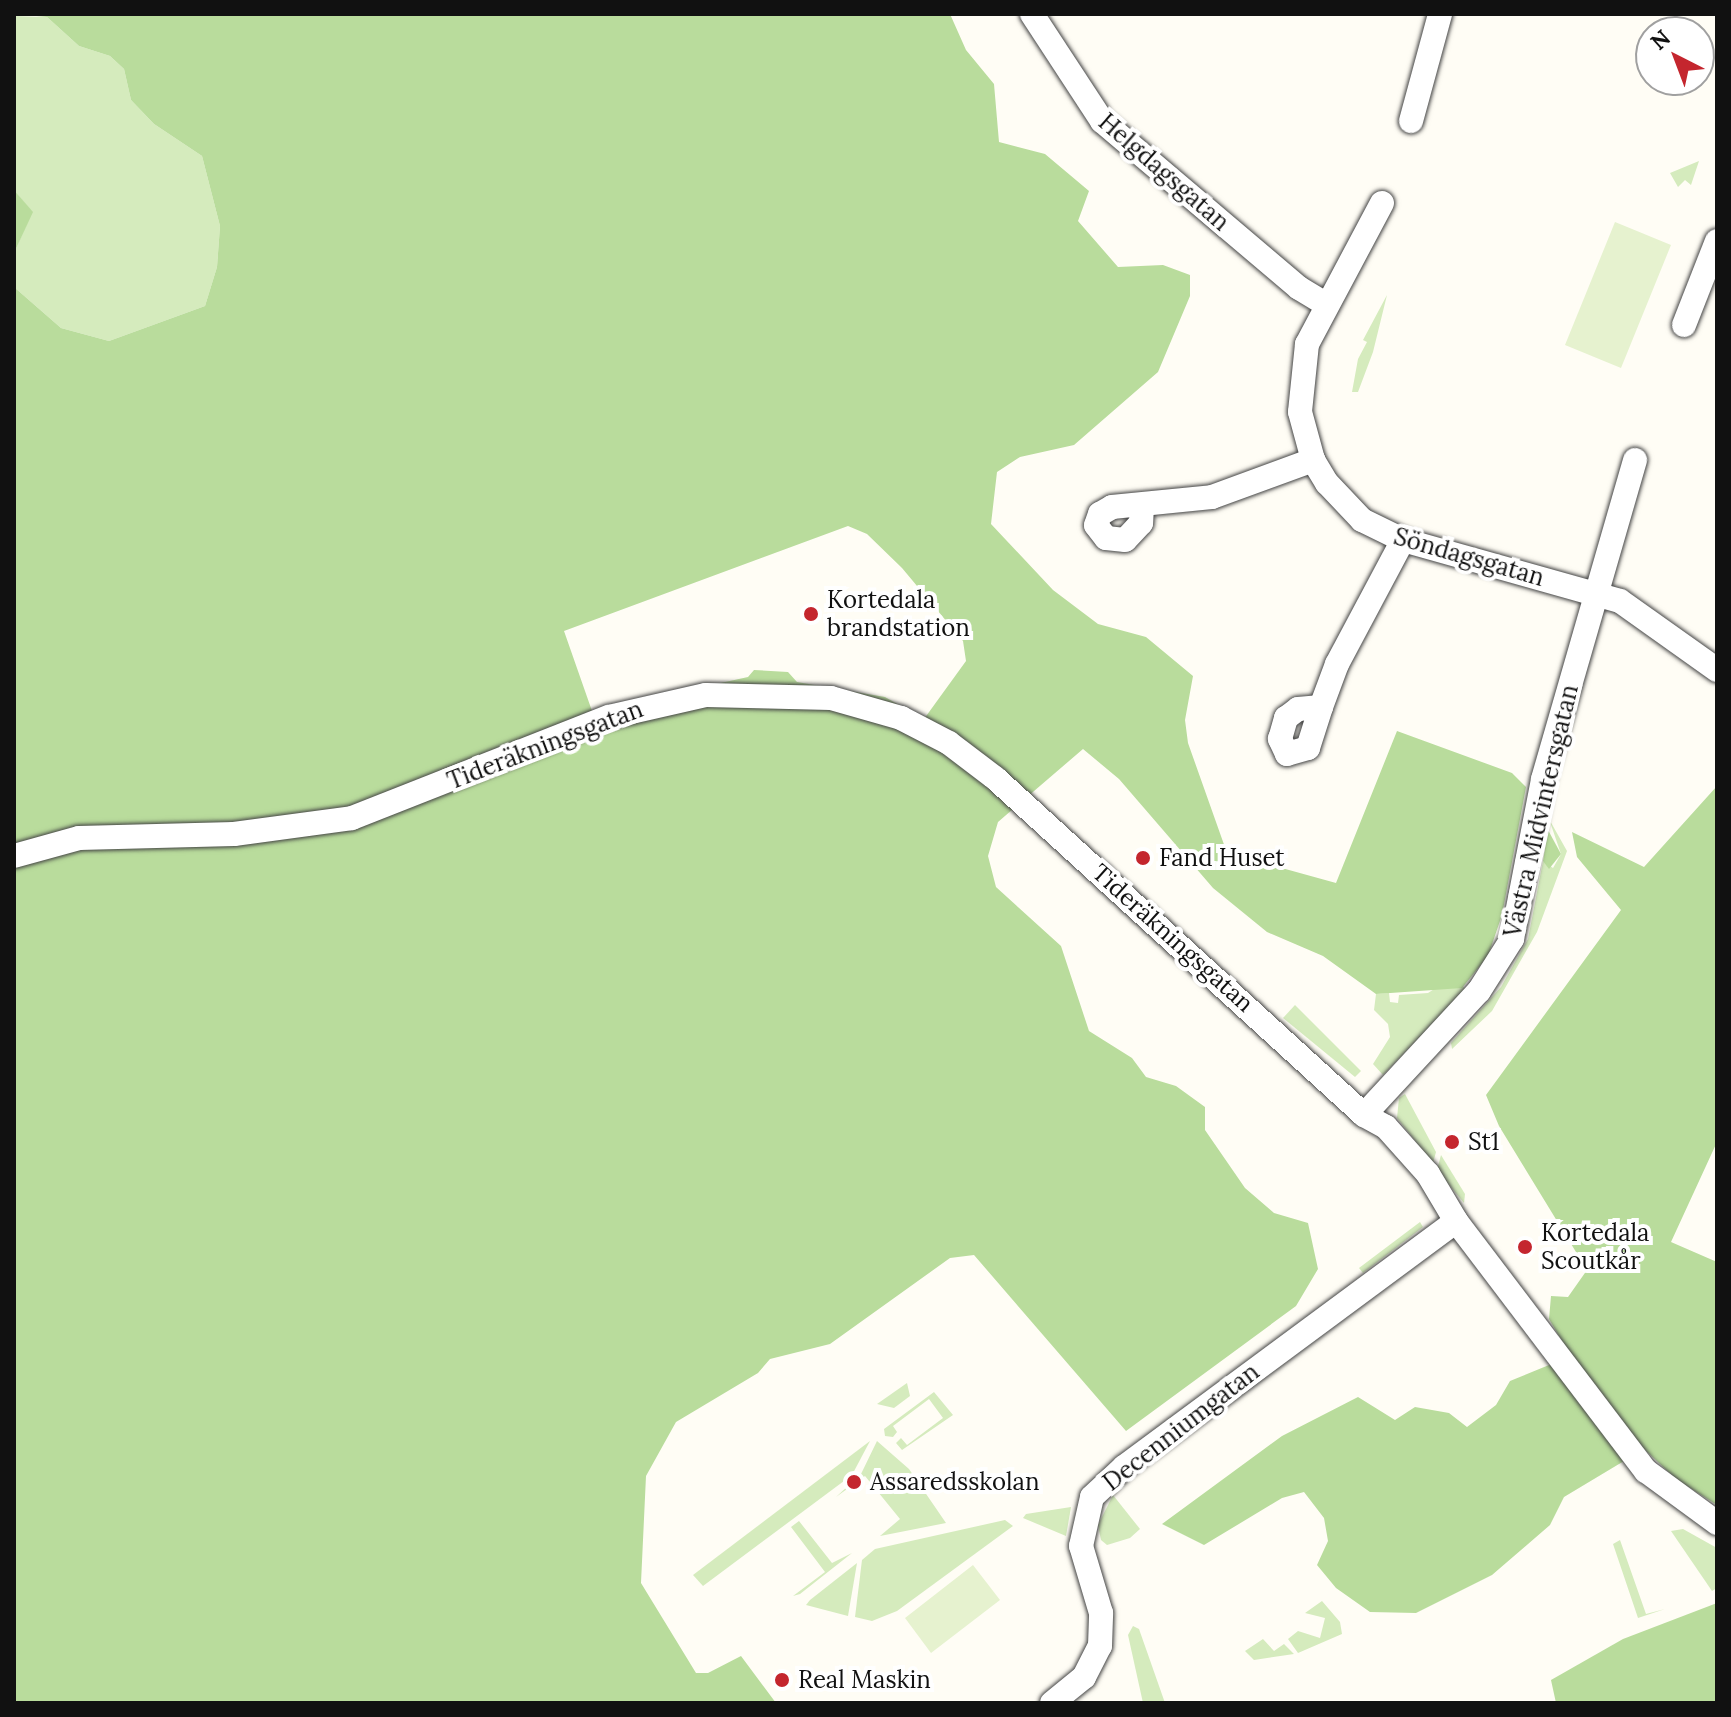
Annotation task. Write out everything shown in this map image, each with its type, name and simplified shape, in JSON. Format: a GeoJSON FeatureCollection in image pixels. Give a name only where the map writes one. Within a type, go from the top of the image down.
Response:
{"type":"FeatureCollection","features":[{"type":"Feature","properties":{"kind":"street","name":"Helgdagsgatan"},"geometry":{"type":"LineString","coordinates":[[1032,14],[1102,121],[1324,303]]}},
{"type":"Feature","properties":{"kind":"street"},"geometry":{"type":"LineString","coordinates":[[1411,121],[1440,14]]}},
{"type":"Feature","properties":{"kind":"street","name":"Söndagsgatan"},"geometry":{"type":"LineString","coordinates":[[1382,203],[1324,303],[1307,344],[1299,388],[1300,412],[1313,460],[1349,509],[1403,540],[1598,592],[1650,619],[1717,670]]}},
{"type":"Feature","properties":{"kind":"street"},"geometry":{"type":"LineString","coordinates":[[1684,325],[1717,241]]}},
{"type":"Feature","properties":{"kind":"street"},"geometry":{"type":"LineString","coordinates":[[1142,506],[1212,497],[1313,460]]}},
{"type":"Feature","properties":{"kind":"street","name":"Västra Midvintersgatan"},"geometry":{"type":"LineString","coordinates":[[1364,1115],[1479,991],[1512,939],[1543,779],[1635,460]]}},
{"type":"Feature","properties":{"kind":"street"},"geometry":{"type":"LineString","coordinates":[[1321,707],[1337,664],[1403,540]]}},
{"type":"Feature","properties":{"kind":"street","name":"Tideräkningsgatan"},"geometry":{"type":"LineString","coordinates":[[14,856],[63,840],[234,834],[352,818],[654,704],[739,693],[831,698],[912,723],[974,761],[1364,1115],[1386,1127],[1428,1174],[1456,1221],[1646,1471],[1717,1523]]}},
{"type":"Feature","properties":{"kind":"street","name":"Decenniumgatan"},"geometry":{"type":"LineString","coordinates":[[1052,1703],[1084,1677],[1100,1646],[1101,1613],[1081,1546],[1092,1497],[1111,1477],[1456,1221]]}},
{"type":"Feature","properties":{"kind":"green space"},"geometry":{"type":"Polygon","coordinates":[[[14,14],[950,14],[966,50],[994,84],[999,142],[1045,154],[1089,191],[1078,221],[1118,267],[1163,265],[1190,275],[1190,296],[1158,372],[1074,445],[1020,457],[997,472],[991,524],[1053,590],[1098,624],[1146,637],[1193,676],[1185,720],[1188,743],[1227,853],[1336,883],[1397,731],[1512,773],[1526,787],[1502,915],[1488,956],[1462,988],[1376,994],[1323,956],[1267,932],[1213,888],[1119,779],[1083,749],[998,822],[988,856],[996,887],[1061,946],[1089,1031],[1132,1058],[1146,1077],[1176,1086],[1205,1107],[1205,1130],[1245,1188],[1274,1213],[1308,1223],[1318,1269],[1296,1306],[1126,1431],[974,1255],[950,1258],[830,1344],[770,1359],[758,1373],[676,1422],[646,1476],[641,1583],[696,1673],[708,1673],[741,1656],[776,1703],[14,1703],[14,287],[61,328],[109,341],[205,306],[217,267],[220,226],[202,156],[154,124],[131,100],[124,69],[110,56],[79,46],[47,17],[14,14]],[[848,526],[564,631],[592,711],[748,677],[754,670],[788,672],[797,682],[885,697],[924,719],[966,661],[963,641],[902,568],[867,534],[848,526]]]}},
{"type":"Feature","properties":{"kind":"green space"},"geometry":{"type":"Polygon","coordinates":[[[14,16],[47,17],[79,46],[110,56],[124,69],[131,100],[154,124],[202,156],[220,226],[217,267],[205,306],[109,341],[61,328],[14,287],[14,253],[32,212],[14,190],[14,16]]]}},
{"type":"Feature","properties":{"kind":"green space"},"geometry":{"type":"Polygon","coordinates":[[[1699,161],[1691,185],[1685,180],[1678,187],[1670,173],[1699,161]]]}},
{"type":"Feature","properties":{"kind":"green space"},"geometry":{"type":"Polygon","coordinates":[[[14,190],[33,212],[14,253],[14,190]]]}},
{"type":"Feature","properties":{"kind":"green space"},"geometry":{"type":"Polygon","coordinates":[[[1615,222],[1671,245],[1621,368],[1565,345],[1615,222]]]}},
{"type":"Feature","properties":{"kind":"green space"},"geometry":{"type":"Polygon","coordinates":[[[1387,295],[1373,352],[1358,392],[1352,392],[1358,359],[1367,342],[1363,340],[1387,295]]]}},
{"type":"Feature","properties":{"kind":"green space"},"geometry":{"type":"Polygon","coordinates":[[[1717,786],[1717,1142],[1671,1242],[1717,1262],[1717,1505],[1676,1479],[1644,1449],[1564,1497],[1550,1525],[1492,1575],[1416,1613],[1370,1612],[1336,1588],[1317,1565],[1328,1541],[1324,1518],[1304,1492],[1282,1498],[1204,1545],[1162,1524],[1282,1436],[1358,1397],[1395,1420],[1415,1407],[1449,1413],[1467,1427],[1496,1405],[1510,1381],[1571,1356],[1549,1319],[1551,1296],[1568,1297],[1587,1270],[1499,1126],[1486,1095],[1621,910],[1577,857],[1572,832],[1644,867],[1717,786]]]}},
{"type":"Feature","properties":{"kind":"green space"},"geometry":{"type":"Polygon","coordinates":[[[1549,819],[1567,851],[1537,932],[1492,1011],[1452,1049],[1451,1043],[1501,987],[1528,939],[1543,861],[1553,868],[1561,854],[1549,819]]]}},
{"type":"Feature","properties":{"kind":"green space"},"geometry":{"type":"Polygon","coordinates":[[[1548,830],[1561,854],[1549,869],[1543,861],[1548,830]]]}},
{"type":"Feature","properties":{"kind":"green space"},"geometry":{"type":"Polygon","coordinates":[[[1453,977],[1466,989],[1383,1075],[1373,1064],[1390,1037],[1388,1024],[1374,1010],[1376,994],[1389,993],[1390,1002],[1398,1003],[1399,995],[1428,993],[1453,977]]]}},
{"type":"Feature","properties":{"kind":"green space"},"geometry":{"type":"Polygon","coordinates":[[[1295,1005],[1361,1071],[1355,1077],[1283,1018],[1295,1005]]]}},
{"type":"Feature","properties":{"kind":"green space"},"geometry":{"type":"Polygon","coordinates":[[[1405,1094],[1436,1152],[1433,1163],[1397,1118],[1399,1098],[1405,1094]]]}},
{"type":"Feature","properties":{"kind":"green space"},"geometry":{"type":"Polygon","coordinates":[[[1441,1155],[1465,1194],[1464,1203],[1437,1170],[1441,1155]]]}},
{"type":"Feature","properties":{"kind":"green space"},"geometry":{"type":"Polygon","coordinates":[[[1420,1222],[1423,1227],[1363,1273],[1359,1268],[1420,1222]]]}},
{"type":"Feature","properties":{"kind":"green space"},"geometry":{"type":"Polygon","coordinates":[[[907,1383],[910,1396],[894,1408],[877,1404],[907,1383]]]}},
{"type":"Feature","properties":{"kind":"green space"},"geometry":{"type":"Polygon","coordinates":[[[934,1392],[953,1415],[902,1450],[896,1443],[901,1438],[907,1445],[943,1418],[929,1399],[893,1426],[897,1432],[893,1437],[885,1436],[884,1429],[934,1392]]]}},
{"type":"Feature","properties":{"kind":"green space"},"geometry":{"type":"Polygon","coordinates":[[[870,1441],[852,1475],[703,1586],[693,1575],[870,1441]]]}},
{"type":"Feature","properties":{"kind":"green space"},"geometry":{"type":"Polygon","coordinates":[[[877,1441],[909,1469],[946,1523],[880,1536],[900,1519],[865,1476],[836,1497],[861,1474],[877,1441]]]}},
{"type":"Feature","properties":{"kind":"green space"},"geometry":{"type":"Polygon","coordinates":[[[1113,1495],[1140,1529],[1130,1538],[1107,1545],[1101,1540],[1098,1525],[1113,1495]]]}},
{"type":"Feature","properties":{"kind":"green space"},"geometry":{"type":"Polygon","coordinates":[[[1071,1507],[1066,1536],[1023,1518],[1026,1514],[1071,1507]]]}},
{"type":"Feature","properties":{"kind":"green space"},"geometry":{"type":"Polygon","coordinates":[[[1005,1520],[1013,1526],[897,1611],[872,1621],[855,1617],[862,1560],[875,1549],[1005,1520]]]}},
{"type":"Feature","properties":{"kind":"green space"},"geometry":{"type":"Polygon","coordinates":[[[799,1521],[832,1563],[852,1553],[800,1594],[793,1596],[825,1572],[791,1527],[799,1521]]]}},
{"type":"Feature","properties":{"kind":"green space"},"geometry":{"type":"Polygon","coordinates":[[[1683,1529],[1717,1548],[1717,1588],[1712,1591],[1671,1531],[1683,1529]]]}},
{"type":"Feature","properties":{"kind":"green space"},"geometry":{"type":"Polygon","coordinates":[[[1620,1540],[1646,1614],[1665,1609],[1638,1618],[1613,1544],[1620,1540]]]}},
{"type":"Feature","properties":{"kind":"green space"},"geometry":{"type":"Polygon","coordinates":[[[857,1563],[848,1616],[806,1605],[810,1600],[857,1563]]]}},
{"type":"Feature","properties":{"kind":"green space"},"geometry":{"type":"Polygon","coordinates":[[[973,1565],[1000,1600],[931,1653],[905,1618],[973,1565]]]}},
{"type":"Feature","properties":{"kind":"green space"},"geometry":{"type":"Polygon","coordinates":[[[1322,1601],[1340,1622],[1342,1634],[1298,1653],[1288,1639],[1298,1631],[1320,1638],[1325,1618],[1305,1613],[1322,1601]]]}},
{"type":"Feature","properties":{"kind":"green space"},"geometry":{"type":"Polygon","coordinates":[[[1717,1603],[1717,1703],[1556,1703],[1551,1680],[1623,1639],[1717,1603]]]}},
{"type":"Feature","properties":{"kind":"green space"},"geometry":{"type":"Polygon","coordinates":[[[1133,1626],[1139,1629],[1165,1703],[1143,1703],[1128,1635],[1133,1626]]]}},
{"type":"Feature","properties":{"kind":"green space"},"geometry":{"type":"Polygon","coordinates":[[[1263,1639],[1274,1651],[1284,1644],[1294,1654],[1254,1660],[1245,1651],[1263,1639]]]}},
{"type":"Feature","properties":{"kind":"place","name":"Kortedala brandstation"},"geometry":{"type":"Point","coordinates":[811,614]}},
{"type":"Feature","properties":{"kind":"place","name":"Fand Huset"},"geometry":{"type":"Point","coordinates":[1143,858]}},
{"type":"Feature","properties":{"kind":"place","name":"St1"},"geometry":{"type":"Point","coordinates":[1452,1142]}},
{"type":"Feature","properties":{"kind":"place","name":"Kortedala Scoutkår"},"geometry":{"type":"Point","coordinates":[1525,1247]}},
{"type":"Feature","properties":{"kind":"place","name":"Assaredsskolan"},"geometry":{"type":"Point","coordinates":[854,1482]}},
{"type":"Feature","properties":{"kind":"place","name":"Real Maskin"},"geometry":{"type":"Point","coordinates":[782,1680]}}]}
